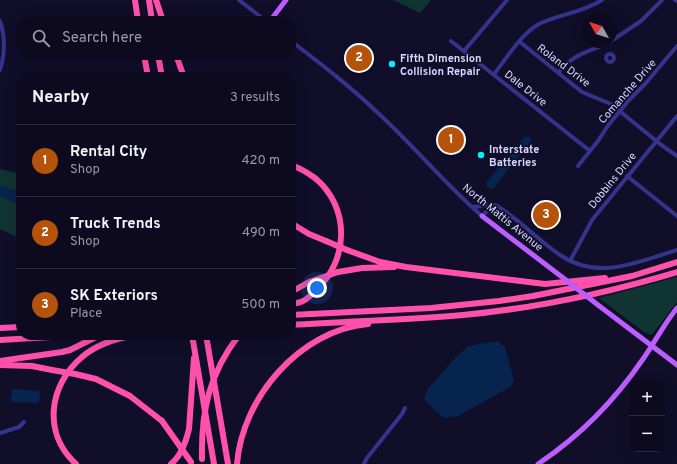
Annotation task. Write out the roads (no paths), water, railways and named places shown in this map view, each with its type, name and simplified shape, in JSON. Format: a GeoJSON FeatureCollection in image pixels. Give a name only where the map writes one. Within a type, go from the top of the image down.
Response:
{"type":"FeatureCollection","features":[{"type":"Feature","properties":{"kind":"highway"},"geometry":{"type":"LineString","coordinates":[[135,0],[137,16]]}},
{"type":"Feature","properties":{"kind":"highway"},"geometry":{"type":"LineString","coordinates":[[148,0],[151,16]]}},
{"type":"Feature","properties":{"kind":"highway"},"geometry":{"type":"LineString","coordinates":[[156,0],[161,16]]}},
{"type":"Feature","properties":{"kind":"highway"},"geometry":{"type":"LineString","coordinates":[[145,60],[147,72]]}},
{"type":"Feature","properties":{"kind":"highway"},"geometry":{"type":"LineString","coordinates":[[159,60],[161,72]]}},
{"type":"Feature","properties":{"kind":"highway"},"geometry":{"type":"LineString","coordinates":[[178,60],[182,72]]}},
{"type":"Feature","properties":{"kind":"highway"},"geometry":{"type":"LineString","coordinates":[[296,167],[308,172],[321,183],[330,194],[338,209],[342,224],[342,236],[337,260],[332,270],[322,284],[303,302],[296,303]]}},
{"type":"Feature","properties":{"kind":"highway"},"geometry":{"type":"LineString","coordinates":[[296,226],[309,234],[347,250],[380,262],[406,267],[546,284],[632,276]]}},
{"type":"Feature","properties":{"kind":"highway"},"geometry":{"type":"LineString","coordinates":[[296,315],[430,308],[494,302],[534,296],[632,276],[677,262]]}},
{"type":"Feature","properties":{"kind":"highway"},"geometry":{"type":"LineString","coordinates":[[296,289],[309,282],[338,272],[362,268],[406,267]]}},
{"type":"Feature","properties":{"kind":"highway"},"geometry":{"type":"LineString","coordinates":[[237,464],[240,444],[245,429],[257,401],[274,376],[295,355],[340,329],[419,318],[498,311],[558,302],[624,287],[677,272]]}},
{"type":"Feature","properties":{"kind":"highway"},"geometry":{"type":"LineString","coordinates":[[296,324],[419,318]]}},
{"type":"Feature","properties":{"kind":"highway"},"geometry":{"type":"LineString","coordinates":[[0,328],[16,326]]}},
{"type":"Feature","properties":{"kind":"highway"},"geometry":{"type":"LineString","coordinates":[[0,340],[16,339]]}},
{"type":"Feature","properties":{"kind":"highway"},"geometry":{"type":"LineString","coordinates":[[0,360],[62,352],[70,350],[90,340]]}},
{"type":"Feature","properties":{"kind":"highway"},"geometry":{"type":"LineString","coordinates":[[76,464],[69,457],[60,442],[54,426],[54,406],[59,388],[71,367],[84,356],[114,340]]}},
{"type":"Feature","properties":{"kind":"highway"},"geometry":{"type":"LineString","coordinates":[[193,340],[214,464]]}},
{"type":"Feature","properties":{"kind":"highway"},"geometry":{"type":"LineString","coordinates":[[207,340],[228,464]]}},
{"type":"Feature","properties":{"kind":"highway"},"geometry":{"type":"LineString","coordinates":[[202,461],[202,425],[210,388],[228,350],[235,340]]}},
{"type":"Feature","properties":{"kind":"highway"},"geometry":{"type":"LineString","coordinates":[[171,464],[181,452],[190,429],[194,346]]}},
{"type":"Feature","properties":{"kind":"highway"},"geometry":{"type":"LineString","coordinates":[[0,365],[32,366],[96,379],[130,396],[162,421],[191,463]]}},
{"type":"Feature","properties":{"kind":"main road"},"geometry":{"type":"LineString","coordinates":[[274,16],[286,0]]}},
{"type":"Feature","properties":{"kind":"main road","name":"North Mattis Avenue"},"geometry":{"type":"LineString","coordinates":[[482,216],[677,365]]}},
{"type":"Feature","properties":{"kind":"main road"},"geometry":{"type":"LineString","coordinates":[[538,464],[575,437],[599,414],[632,374],[677,308]]}},
{"type":"Feature","properties":{"kind":"street"},"geometry":{"type":"LineString","coordinates":[[239,0],[260,16]]}},
{"type":"Feature","properties":{"kind":"street"},"geometry":{"type":"LineString","coordinates":[[464,51],[507,0]]}},
{"type":"Feature","properties":{"kind":"street"},"geometry":{"type":"LineString","coordinates":[[494,74],[531,30],[540,24],[582,10],[602,0]]}},
{"type":"Feature","properties":{"kind":"street"},"geometry":{"type":"LineString","coordinates":[[617,37],[641,21],[662,0]]}},
{"type":"Feature","properties":{"kind":"street"},"geometry":{"type":"LineString","coordinates":[[0,21],[4,38],[4,52],[0,70]]}},
{"type":"Feature","properties":{"kind":"street","name":"Dale Drive"},"geometry":{"type":"LineString","coordinates":[[451,41],[590,151]]}},
{"type":"Feature","properties":{"kind":"street","name":"Roland Drive"},"geometry":{"type":"LineString","coordinates":[[520,42],[582,92],[606,101],[677,156]]}},
{"type":"Feature","properties":{"kind":"street","name":"North Mattis Avenue"},"geometry":{"type":"LineString","coordinates":[[296,45],[378,112],[436,172],[482,216]]}},
{"type":"Feature","properties":{"kind":"street","name":"Comanche Drive"},"geometry":{"type":"LineString","coordinates":[[578,166],[633,95],[646,83],[677,46]]}},
{"type":"Feature","properties":{"kind":"street"},"geometry":{"type":"LineString","coordinates":[[558,73],[566,63],[576,56],[597,48]]}},
{"type":"Feature","properties":{"kind":"street"},"geometry":{"type":"LineString","coordinates":[[606,48],[608,54]]}},
{"type":"Feature","properties":{"kind":"street","name":"Dobbins Drive"},"geometry":{"type":"LineString","coordinates":[[570,261],[592,220],[677,116]]}},
{"type":"Feature","properties":{"kind":"street"},"geometry":{"type":"LineString","coordinates":[[627,176],[677,216]]}},
{"type":"Feature","properties":{"kind":"street"},"geometry":{"type":"LineString","coordinates":[[482,216],[494,205]]}},
{"type":"Feature","properties":{"kind":"street"},"geometry":{"type":"LineString","coordinates":[[472,207],[494,205],[560,255],[570,261],[588,267],[610,268],[639,262],[677,250]]}},
{"type":"Feature","properties":{"kind":"street"},"geometry":{"type":"LineString","coordinates":[[364,463],[405,408]]}},
{"type":"Feature","properties":{"kind":"street"},"geometry":{"type":"LineString","coordinates":[[0,433],[19,427],[24,422]]}},
{"type":"Feature","properties":{"kind":"water"},"geometry":{"type":"Polygon","coordinates":[[[525,136],[530,138],[531,141],[494,188],[490,189],[486,183],[525,136]]]}},
{"type":"Feature","properties":{"kind":"water"},"geometry":{"type":"Polygon","coordinates":[[[0,185],[16,190],[16,204],[0,196],[0,185]]]}},
{"type":"Feature","properties":{"kind":"water"},"geometry":{"type":"Polygon","coordinates":[[[497,341],[505,347],[514,381],[510,387],[458,416],[445,418],[434,410],[424,399],[428,389],[455,358],[468,346],[497,341]]]}},
{"type":"Feature","properties":{"kind":"water"},"geometry":{"type":"Polygon","coordinates":[[[12,389],[38,391],[40,392],[39,402],[12,402],[12,389]]]}},
{"type":"Feature","properties":{"kind":"place","name":"Truck Trends"},"geometry":{"type":"Point","coordinates":[359,58]}},
{"type":"Feature","properties":{"kind":"place","name":"Fifth Dimension Collision Repair"},"geometry":{"type":"Point","coordinates":[392,64]}},
{"type":"Feature","properties":{"kind":"place","name":"Rental City"},"geometry":{"type":"Point","coordinates":[451,140]}},
{"type":"Feature","properties":{"kind":"place","name":"Interstate Batteries"},"geometry":{"type":"Point","coordinates":[481,155]}},
{"type":"Feature","properties":{"kind":"place","name":"SK Exteriors"},"geometry":{"type":"Point","coordinates":[546,215]}}]}
